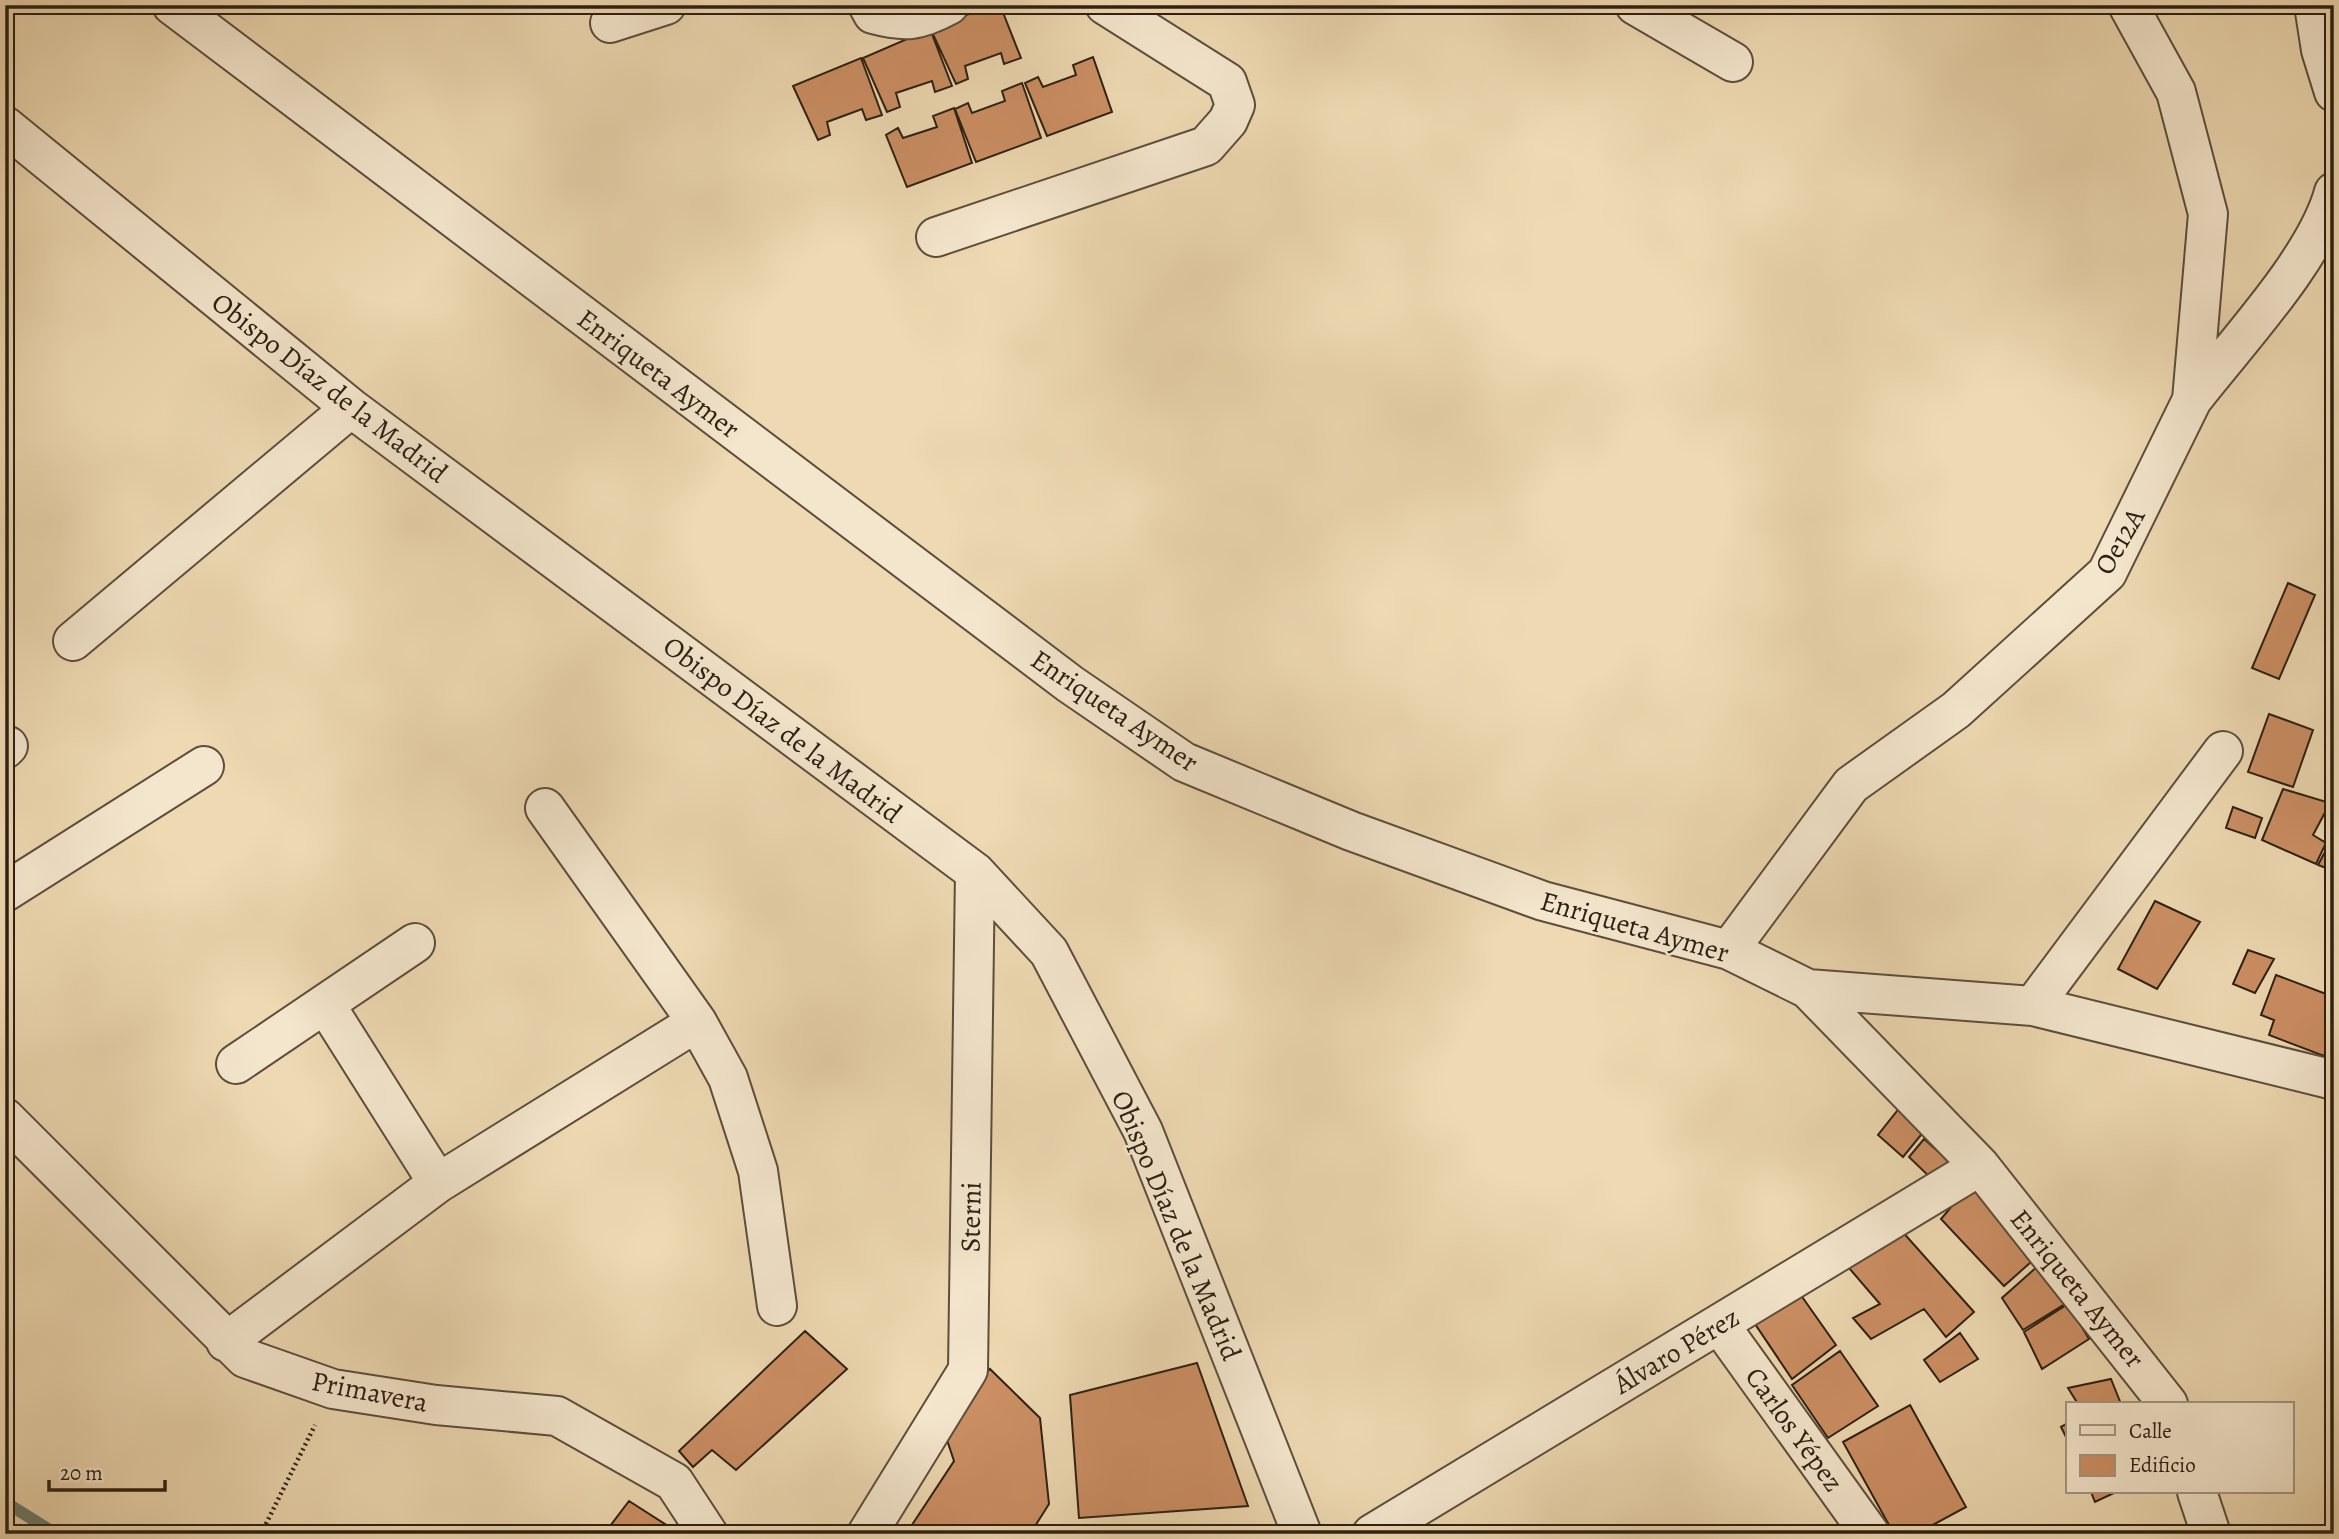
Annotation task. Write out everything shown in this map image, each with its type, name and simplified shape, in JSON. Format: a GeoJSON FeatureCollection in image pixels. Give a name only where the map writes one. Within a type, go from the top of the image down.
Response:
{"type":"FeatureCollection","features":[{"type":"Feature","properties":{"kind":"street","name":"Enriqueta Aymer"},"geometry":{"type":"LineString","coordinates":[[173,5],[1070,684],[1184,762],[1351,831],[1544,901],[1728,950],[1808,989],[1980,1166],[2166,1402]]}},
{"type":"Feature","properties":{"kind":"street"},"geometry":{"type":"LineString","coordinates":[[610,23],[666,5]]}},
{"type":"Feature","properties":{"kind":"street"},"geometry":{"type":"LineString","coordinates":[[868,5],[873,14],[901,22],[932,15],[950,5]]}},
{"type":"Feature","properties":{"kind":"street"},"geometry":{"type":"LineString","coordinates":[[936,237],[1206,146],[1223,129],[1235,105],[1227,82],[1105,5]]}},
{"type":"Feature","properties":{"kind":"street"},"geometry":{"type":"LineString","coordinates":[[1635,5],[1733,62]]}},
{"type":"Feature","properties":{"kind":"street","name":"Oe12A"},"geometry":{"type":"LineString","coordinates":[[1728,950],[1851,785],[1956,710],[2107,573],[2192,400],[2208,214],[2176,92],[2129,5]]}},
{"type":"Feature","properties":{"kind":"street"},"geometry":{"type":"LineString","coordinates":[[2314,5],[2321,50],[2334,92]]}},
{"type":"Feature","properties":{"kind":"street","name":"Obispo Díaz de la Madrid"},"geometry":{"type":"LineString","coordinates":[[5,126],[351,408],[975,872],[1049,952],[1143,1131],[1301,1534]]}},
{"type":"Feature","properties":{"kind":"street"},"geometry":{"type":"LineString","coordinates":[[2192,400],[2304,256],[2329,208],[2334,192]]}},
{"type":"Feature","properties":{"kind":"street"},"geometry":{"type":"LineString","coordinates":[[73,641],[351,408]]}},
{"type":"Feature","properties":{"kind":"street"},"geometry":{"type":"LineString","coordinates":[[2033,1006],[2224,751]]}},
{"type":"Feature","properties":{"kind":"street"},"geometry":{"type":"LineString","coordinates":[[5,892],[205,766]]}},
{"type":"Feature","properties":{"kind":"street"},"geometry":{"type":"LineString","coordinates":[[545,808],[697,1023],[728,1078],[758,1171],[778,1306]]}},
{"type":"Feature","properties":{"kind":"street","name":"Sterni"},"geometry":{"type":"LineString","coordinates":[[867,1534],[968,1370],[975,872]]}},
{"type":"Feature","properties":{"kind":"street"},"geometry":{"type":"LineString","coordinates":[[236,1064],[415,943]]}},
{"type":"Feature","properties":{"kind":"street"},"geometry":{"type":"LineString","coordinates":[[1808,989],[2033,1006],[2334,1080]]}},
{"type":"Feature","properties":{"kind":"street"},"geometry":{"type":"LineString","coordinates":[[325,1004],[438,1183]]}},
{"type":"Feature","properties":{"kind":"street"},"geometry":{"type":"LineString","coordinates":[[226,1342],[438,1183],[697,1023]]}},
{"type":"Feature","properties":{"kind":"street","name":"Primavera"},"geometry":{"type":"LineString","coordinates":[[5,1118],[226,1342],[245,1358],[333,1390],[436,1405],[557,1416],[674,1482],[708,1534]]}},
{"type":"Feature","properties":{"kind":"street","name":"Álvaro Pérez"},"geometry":{"type":"LineString","coordinates":[[1372,1534],[1980,1166]]}},
{"type":"Feature","properties":{"kind":"street","name":"Carlos Yépez"},"geometry":{"type":"LineString","coordinates":[[1719,1324],[1870,1534]]}},
{"type":"Feature","properties":{"kind":"street"},"geometry":{"type":"LineString","coordinates":[[2198,1494],[2211,1534]]}},
{"type":"Feature","properties":{"kind":"path"},"geometry":{"type":"LineString","coordinates":[[261,1534],[333,1390]]}},
{"type":"Feature","properties":{"kind":"building"},"geometry":{"type":"Polygon","coordinates":[[[990,5],[1000,5],[1021,58],[1004,64],[1001,53],[965,66],[968,79],[956,84],[931,30],[990,5]]]}},
{"type":"Feature","properties":{"kind":"building"},"geometry":{"type":"Polygon","coordinates":[[[930,29],[952,86],[935,92],[932,81],[896,93],[900,107],[887,112],[863,58],[930,29]]]}},
{"type":"Feature","properties":{"kind":"building"},"geometry":{"type":"Polygon","coordinates":[[[1093,57],[1112,112],[1047,136],[1025,83],[1038,77],[1043,87],[1076,75],[1073,65],[1093,57]]]}},
{"type":"Feature","properties":{"kind":"building"},"geometry":{"type":"Polygon","coordinates":[[[861,58],[882,115],[866,120],[862,109],[827,122],[830,135],[818,140],[793,86],[861,58]]]}},
{"type":"Feature","properties":{"kind":"building"},"geometry":{"type":"Polygon","coordinates":[[[1022,83],[1041,138],[976,162],[955,109],[968,103],[972,113],[1005,101],[1002,91],[1022,83]]]}},
{"type":"Feature","properties":{"kind":"building"},"geometry":{"type":"Polygon","coordinates":[[[954,108],[972,163],[907,187],[886,135],[898,128],[903,138],[937,127],[933,116],[954,108]]]}},
{"type":"Feature","properties":{"kind":"building"},"geometry":{"type":"Polygon","coordinates":[[[2288,583],[2315,595],[2279,679],[2252,668],[2288,583]]]}},
{"type":"Feature","properties":{"kind":"building"},"geometry":{"type":"Polygon","coordinates":[[[2269,714],[2313,730],[2293,787],[2248,772],[2269,714]]]}},
{"type":"Feature","properties":{"kind":"building"},"geometry":{"type":"Polygon","coordinates":[[[2283,789],[2330,803],[2313,835],[2326,843],[2316,864],[2262,840],[2283,789]]]}},
{"type":"Feature","properties":{"kind":"building"},"geometry":{"type":"Polygon","coordinates":[[[2233,807],[2262,818],[2255,838],[2226,828],[2233,807]]]}},
{"type":"Feature","properties":{"kind":"building"},"geometry":{"type":"Polygon","coordinates":[[[2334,835],[2334,871],[2318,865],[2334,835]]]}},
{"type":"Feature","properties":{"kind":"building"},"geometry":{"type":"Polygon","coordinates":[[[2155,901],[2200,922],[2157,989],[2118,969],[2155,901]]]}},
{"type":"Feature","properties":{"kind":"building"},"geometry":{"type":"Polygon","coordinates":[[[2248,950],[2274,959],[2255,993],[2233,984],[2248,950]]]}},
{"type":"Feature","properties":{"kind":"building"},"geometry":{"type":"Polygon","coordinates":[[[2276,975],[2334,997],[2334,1030],[2324,1056],[2269,1035],[2274,1020],[2261,1015],[2276,975]]]}},
{"type":"Feature","properties":{"kind":"building"},"geometry":{"type":"Polygon","coordinates":[[[1901,1106],[1925,1130],[1903,1157],[1878,1135],[1901,1106]]]}},
{"type":"Feature","properties":{"kind":"building"},"geometry":{"type":"Polygon","coordinates":[[[1924,1139],[1958,1169],[1937,1184],[1909,1157],[1924,1139]]]}},
{"type":"Feature","properties":{"kind":"building"},"geometry":{"type":"Polygon","coordinates":[[[1973,1181],[2040,1254],[2004,1286],[1941,1219],[1973,1181]]]}},
{"type":"Feature","properties":{"kind":"building"},"geometry":{"type":"Polygon","coordinates":[[[1900,1229],[1974,1312],[1946,1337],[1924,1309],[1871,1339],[1853,1318],[1880,1304],[1849,1268],[1900,1229]]]}},
{"type":"Feature","properties":{"kind":"building"},"geometry":{"type":"Polygon","coordinates":[[[2039,1265],[2068,1302],[2023,1330],[2002,1298],[2039,1265]]]}},
{"type":"Feature","properties":{"kind":"building"},"geometry":{"type":"Polygon","coordinates":[[[1798,1291],[1836,1345],[1792,1379],[1753,1321],[1798,1291]]]}},
{"type":"Feature","properties":{"kind":"building"},"geometry":{"type":"Polygon","coordinates":[[[2068,1304],[2089,1339],[2042,1369],[2024,1332],[2068,1304]]]}},
{"type":"Feature","properties":{"kind":"building"},"geometry":{"type":"Polygon","coordinates":[[[805,1331],[847,1369],[736,1470],[712,1450],[693,1467],[679,1451],[805,1331]]]}},
{"type":"Feature","properties":{"kind":"building"},"geometry":{"type":"Polygon","coordinates":[[[1960,1333],[1978,1359],[1940,1382],[1924,1360],[1960,1333]]]}},
{"type":"Feature","properties":{"kind":"building"},"geometry":{"type":"Polygon","coordinates":[[[1840,1351],[1878,1406],[1828,1438],[1792,1385],[1840,1351]]]}},
{"type":"Feature","properties":{"kind":"building"},"geometry":{"type":"Polygon","coordinates":[[[1197,1363],[1248,1506],[1079,1518],[1070,1395],[1197,1363]]]}},
{"type":"Feature","properties":{"kind":"building"},"geometry":{"type":"Polygon","coordinates":[[[990,1369],[1040,1418],[1049,1504],[1030,1534],[906,1534],[954,1461],[939,1416],[990,1369]]]}},
{"type":"Feature","properties":{"kind":"building"},"geometry":{"type":"Polygon","coordinates":[[[2111,1379],[2120,1402],[2077,1402],[2068,1388],[2111,1379]]]}},
{"type":"Feature","properties":{"kind":"building"},"geometry":{"type":"Polygon","coordinates":[[[1910,1405],[1966,1507],[1916,1534],[1894,1534],[1843,1442],[1910,1405]]]}},
{"type":"Feature","properties":{"kind":"building"},"geometry":{"type":"Polygon","coordinates":[[[2066,1424],[2066,1437],[2061,1427],[2066,1424]]]}},
{"type":"Feature","properties":{"kind":"building"},"geometry":{"type":"Polygon","coordinates":[[[2092,1494],[2112,1494],[2095,1502],[2092,1494]]]}},
{"type":"Feature","properties":{"kind":"building"},"geometry":{"type":"Polygon","coordinates":[[[629,1501],[679,1533],[604,1534],[629,1501]]]}},
{"type":"Feature","properties":{"kind":"waterway"},"geometry":{"type":"LineString","coordinates":[[5,1502],[56,1534]]}}]}
